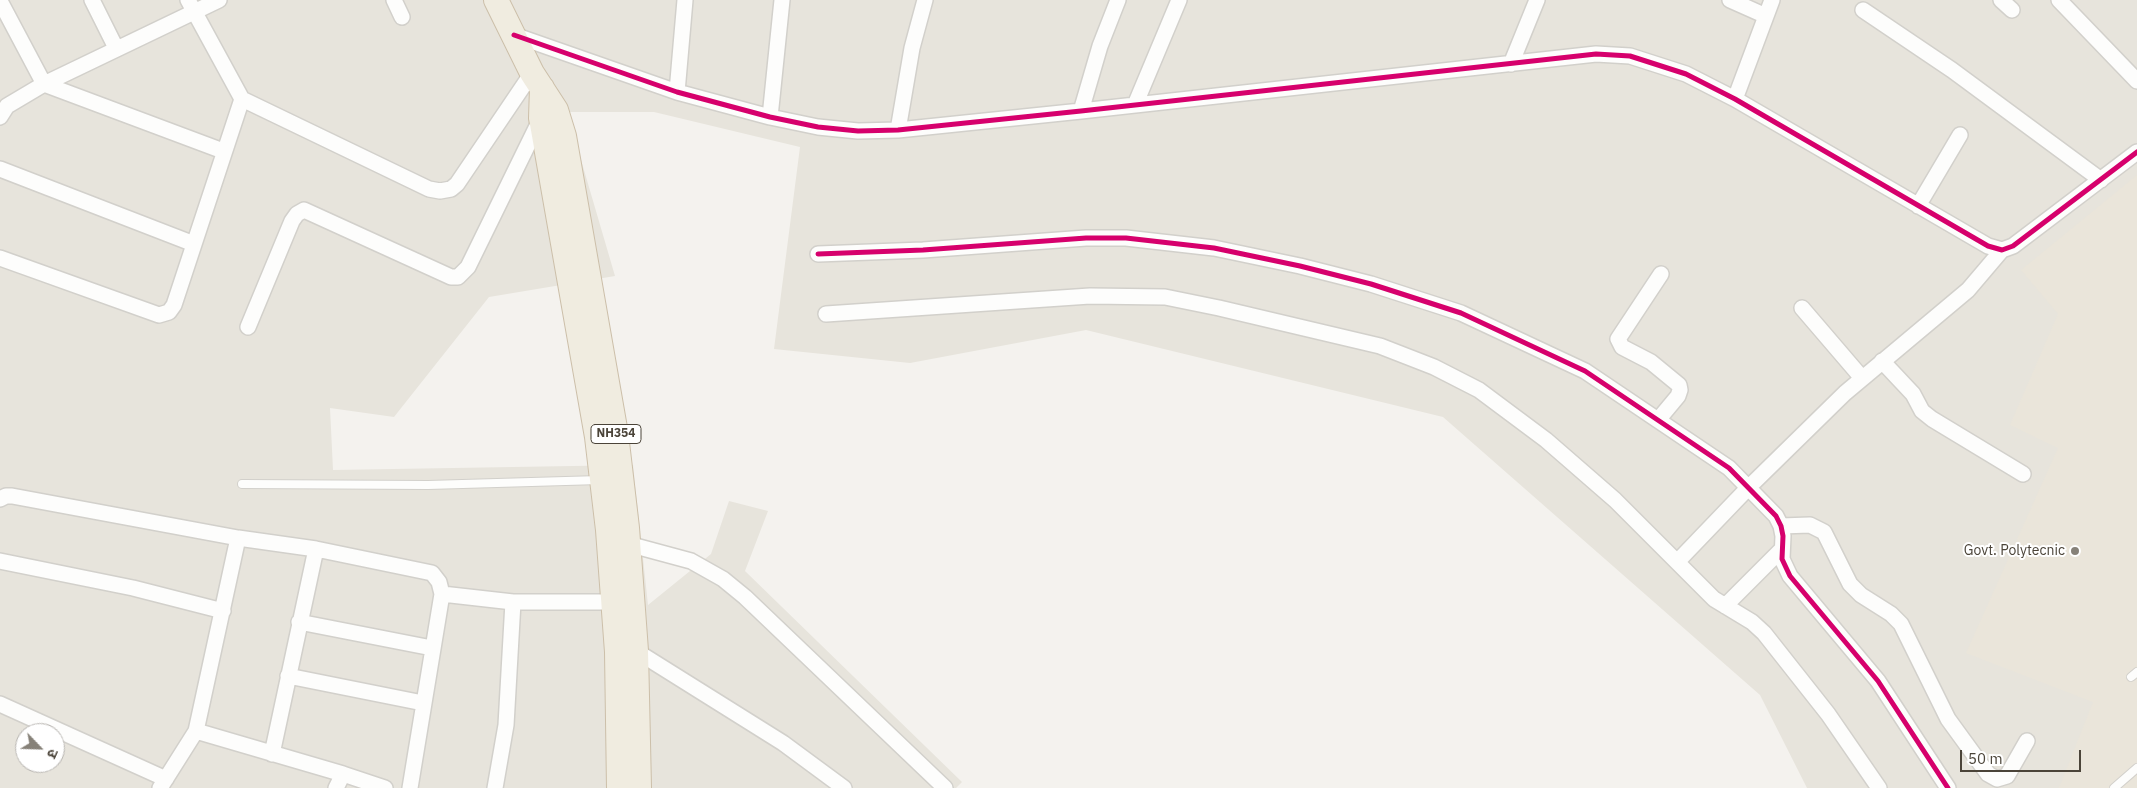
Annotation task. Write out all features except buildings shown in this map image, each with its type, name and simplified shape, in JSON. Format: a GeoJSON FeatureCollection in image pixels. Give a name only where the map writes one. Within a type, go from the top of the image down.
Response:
{"type":"FeatureCollection","features":[{"type":"Feature","properties":{"kind":"highway","name":"NH354"},"geometry":{"type":"LineString","coordinates":[[496,0],[537,81],[556,110],[564,136],[616,434],[628,544],[617,652],[619,788]]}},
{"type":"Feature","properties":{"kind":"highway","name":"NH354"},"geometry":{"type":"LineString","coordinates":[[537,81],[541,118],[596,428],[602,480],[623,602],[636,651],[639,788]]}},
{"type":"Feature","properties":{"kind":"street"},"geometry":{"type":"LineString","coordinates":[[92,0],[116,48]]}},
{"type":"Feature","properties":{"kind":"street"},"geometry":{"type":"LineString","coordinates":[[0,117],[7,106],[44,84],[116,48],[191,6],[219,0]]}},
{"type":"Feature","properties":{"kind":"street"},"geometry":{"type":"LineString","coordinates":[[394,0],[402,17]]}},
{"type":"Feature","properties":{"kind":"street"},"geometry":{"type":"LineString","coordinates":[[677,92],[685,0]]}},
{"type":"Feature","properties":{"kind":"street"},"geometry":{"type":"LineString","coordinates":[[770,117],[782,0]]}},
{"type":"Feature","properties":{"kind":"street"},"geometry":{"type":"LineString","coordinates":[[898,130],[912,48],[925,0]]}},
{"type":"Feature","properties":{"kind":"street"},"geometry":{"type":"LineString","coordinates":[[1081,111],[1100,46],[1118,0]]}},
{"type":"Feature","properties":{"kind":"street"},"geometry":{"type":"LineString","coordinates":[[1135,105],[1179,0]]}},
{"type":"Feature","properties":{"kind":"street"},"geometry":{"type":"LineString","coordinates":[[1511,64],[1537,0]]}},
{"type":"Feature","properties":{"kind":"street"},"geometry":{"type":"LineString","coordinates":[[1730,0],[1766,16]]}},
{"type":"Feature","properties":{"kind":"street"},"geometry":{"type":"LineString","coordinates":[[1736,99],[1772,0]]}},
{"type":"Feature","properties":{"kind":"street"},"geometry":{"type":"LineString","coordinates":[[2060,0],[2137,80]]}},
{"type":"Feature","properties":{"kind":"street"},"geometry":{"type":"LineString","coordinates":[[0,1],[44,84],[223,151]]}},
{"type":"Feature","properties":{"kind":"street"},"geometry":{"type":"LineString","coordinates":[[191,6],[242,99],[430,189],[440,191],[450,189],[457,184],[537,81]]}},
{"type":"Feature","properties":{"kind":"street"},"geometry":{"type":"LineString","coordinates":[[1863,10],[1960,75],[2101,180]]}},
{"type":"Feature","properties":{"kind":"street"},"geometry":{"type":"LineString","coordinates":[[514,36],[677,92],[770,117],[818,127],[858,131],[898,130],[1081,111],[1596,54],[1630,56],[1686,74],[1736,99],[1988,246],[2002,250]]}},
{"type":"Feature","properties":{"kind":"street"},"geometry":{"type":"LineString","coordinates":[[0,258],[159,315],[169,312],[174,305],[223,151],[242,99]]}},
{"type":"Feature","properties":{"kind":"street"},"geometry":{"type":"LineString","coordinates":[[248,327],[292,221],[304,210],[451,277],[458,277],[468,267],[541,118]]}},
{"type":"Feature","properties":{"kind":"street"},"geometry":{"type":"LineString","coordinates":[[1918,206],[1960,135]]}},
{"type":"Feature","properties":{"kind":"street"},"geometry":{"type":"LineString","coordinates":[[1678,562],[1749,487],[1862,378],[1980,279],[2002,250],[2013,246],[2137,152]]}},
{"type":"Feature","properties":{"kind":"street"},"geometry":{"type":"LineString","coordinates":[[0,169],[194,244]]}},
{"type":"Feature","properties":{"kind":"street"},"geometry":{"type":"LineString","coordinates":[[818,254],[923,250],[1086,238],[1126,238],[1214,248],[1300,266],[1371,284],[1461,313],[1585,371],[1729,468],[1776,516],[1781,526],[1782,559],[1790,576],[1878,681],[1948,788]]}},
{"type":"Feature","properties":{"kind":"street"},"geometry":{"type":"LineString","coordinates":[[1658,420],[1678,396],[1679,385],[1651,362],[1622,346],[1618,339],[1660,274]]}},
{"type":"Feature","properties":{"kind":"street"},"geometry":{"type":"LineString","coordinates":[[826,314],[1090,296],[1165,297],[1380,346],[1459,378],[1498,404],[1582,470],[1714,599],[1752,622],[1778,648],[1828,714],[1879,788]]}},
{"type":"Feature","properties":{"kind":"street"},"geometry":{"type":"LineString","coordinates":[[1802,308],[1862,378]]}},
{"type":"Feature","properties":{"kind":"street"},"geometry":{"type":"LineString","coordinates":[[1882,361],[1914,394],[1922,410],[1932,420],[2023,474]]}},
{"type":"Feature","properties":{"kind":"street"},"geometry":{"type":"LineString","coordinates":[[0,499],[12,496],[238,538],[316,549],[432,573],[439,582],[442,594],[410,788]]}},
{"type":"Feature","properties":{"kind":"street"},"geometry":{"type":"LineString","coordinates":[[1781,526],[1810,525],[1824,532],[1850,584],[1862,595],[1891,614],[1901,624],[1948,719],[1988,774],[1997,779],[2007,776],[2028,740]]}},
{"type":"Feature","properties":{"kind":"street"},"geometry":{"type":"LineString","coordinates":[[0,704],[163,784],[196,732],[238,538]]}},
{"type":"Feature","properties":{"kind":"street"},"geometry":{"type":"LineString","coordinates":[[628,544],[691,561],[723,579],[745,597],[945,788]]}},
{"type":"Feature","properties":{"kind":"street"},"geometry":{"type":"LineString","coordinates":[[272,754],[316,549]]}},
{"type":"Feature","properties":{"kind":"street"},"geometry":{"type":"LineString","coordinates":[[1725,606],[1782,549]]}},
{"type":"Feature","properties":{"kind":"street"},"geometry":{"type":"LineString","coordinates":[[0,561],[133,588],[223,611]]}},
{"type":"Feature","properties":{"kind":"street"},"geometry":{"type":"LineString","coordinates":[[442,594],[512,602],[623,602]]}},
{"type":"Feature","properties":{"kind":"street"},"geometry":{"type":"LineString","coordinates":[[495,788],[506,725],[512,602]]}},
{"type":"Feature","properties":{"kind":"street"},"geometry":{"type":"LineString","coordinates":[[299,622],[432,648]]}},
{"type":"Feature","properties":{"kind":"street"},"geometry":{"type":"LineString","coordinates":[[636,651],[783,743],[844,788]]}},
{"type":"Feature","properties":{"kind":"street"},"geometry":{"type":"LineString","coordinates":[[288,676],[423,703]]}},
{"type":"Feature","properties":{"kind":"street"},"geometry":{"type":"LineString","coordinates":[[196,732],[385,788]]}},
{"type":"Feature","properties":{"kind":"street"},"geometry":{"type":"LineString","coordinates":[[336,788],[343,774]]}},
{"type":"Feature","properties":{"kind":"lane"},"geometry":{"type":"LineString","coordinates":[[242,484],[428,485],[602,480]]}},
{"type":"Feature","properties":{"kind":"lane"},"geometry":{"type":"LineString","coordinates":[[2114,788],[2137,768]]}},
{"type":"Feature","properties":{"kind":"shaded area"},"geometry":{"type":"Polygon","coordinates":[[[0,0],[2137,0],[2137,788],[1807,788],[1760,695],[1443,417],[1086,330],[910,363],[774,349],[800,147],[654,112],[567,112],[615,276],[489,297],[394,417],[330,408],[333,470],[633,465],[648,605],[711,554],[729,501],[768,511],[745,571],[962,782],[956,788],[0,788],[0,0]]]}},
{"type":"Feature","properties":{"kind":"shaded area","name":"Govt. Polytecnic"},"geometry":{"type":"Polygon","coordinates":[[[2137,175],[2137,788],[2059,788],[2093,702],[1966,653],[2058,448],[2010,425],[2058,314],[2021,270],[2137,175]]]}},
{"type":"Feature","properties":{"kind":"cycle path"},"geometry":{"type":"LineString","coordinates":[[514,35],[677,92],[770,117],[818,127],[858,131],[898,130],[1081,111],[1596,54],[1630,56],[1686,74],[1735,99],[1988,246],[2002,250],[2013,246],[2137,152]]}},
{"type":"Feature","properties":{"kind":"cycle path"},"geometry":{"type":"LineString","coordinates":[[818,254],[923,250],[1086,238],[1126,238],[1214,248],[1300,266],[1371,284],[1461,313],[1585,371],[1729,468],[1776,516],[1783,536],[1782,559],[1790,576],[1878,681],[1948,788]]}},
{"type":"Feature","properties":{"kind":"place","name":"Govt. Polytecnic"},"geometry":{"type":"Point","coordinates":[2075,551]}}]}
